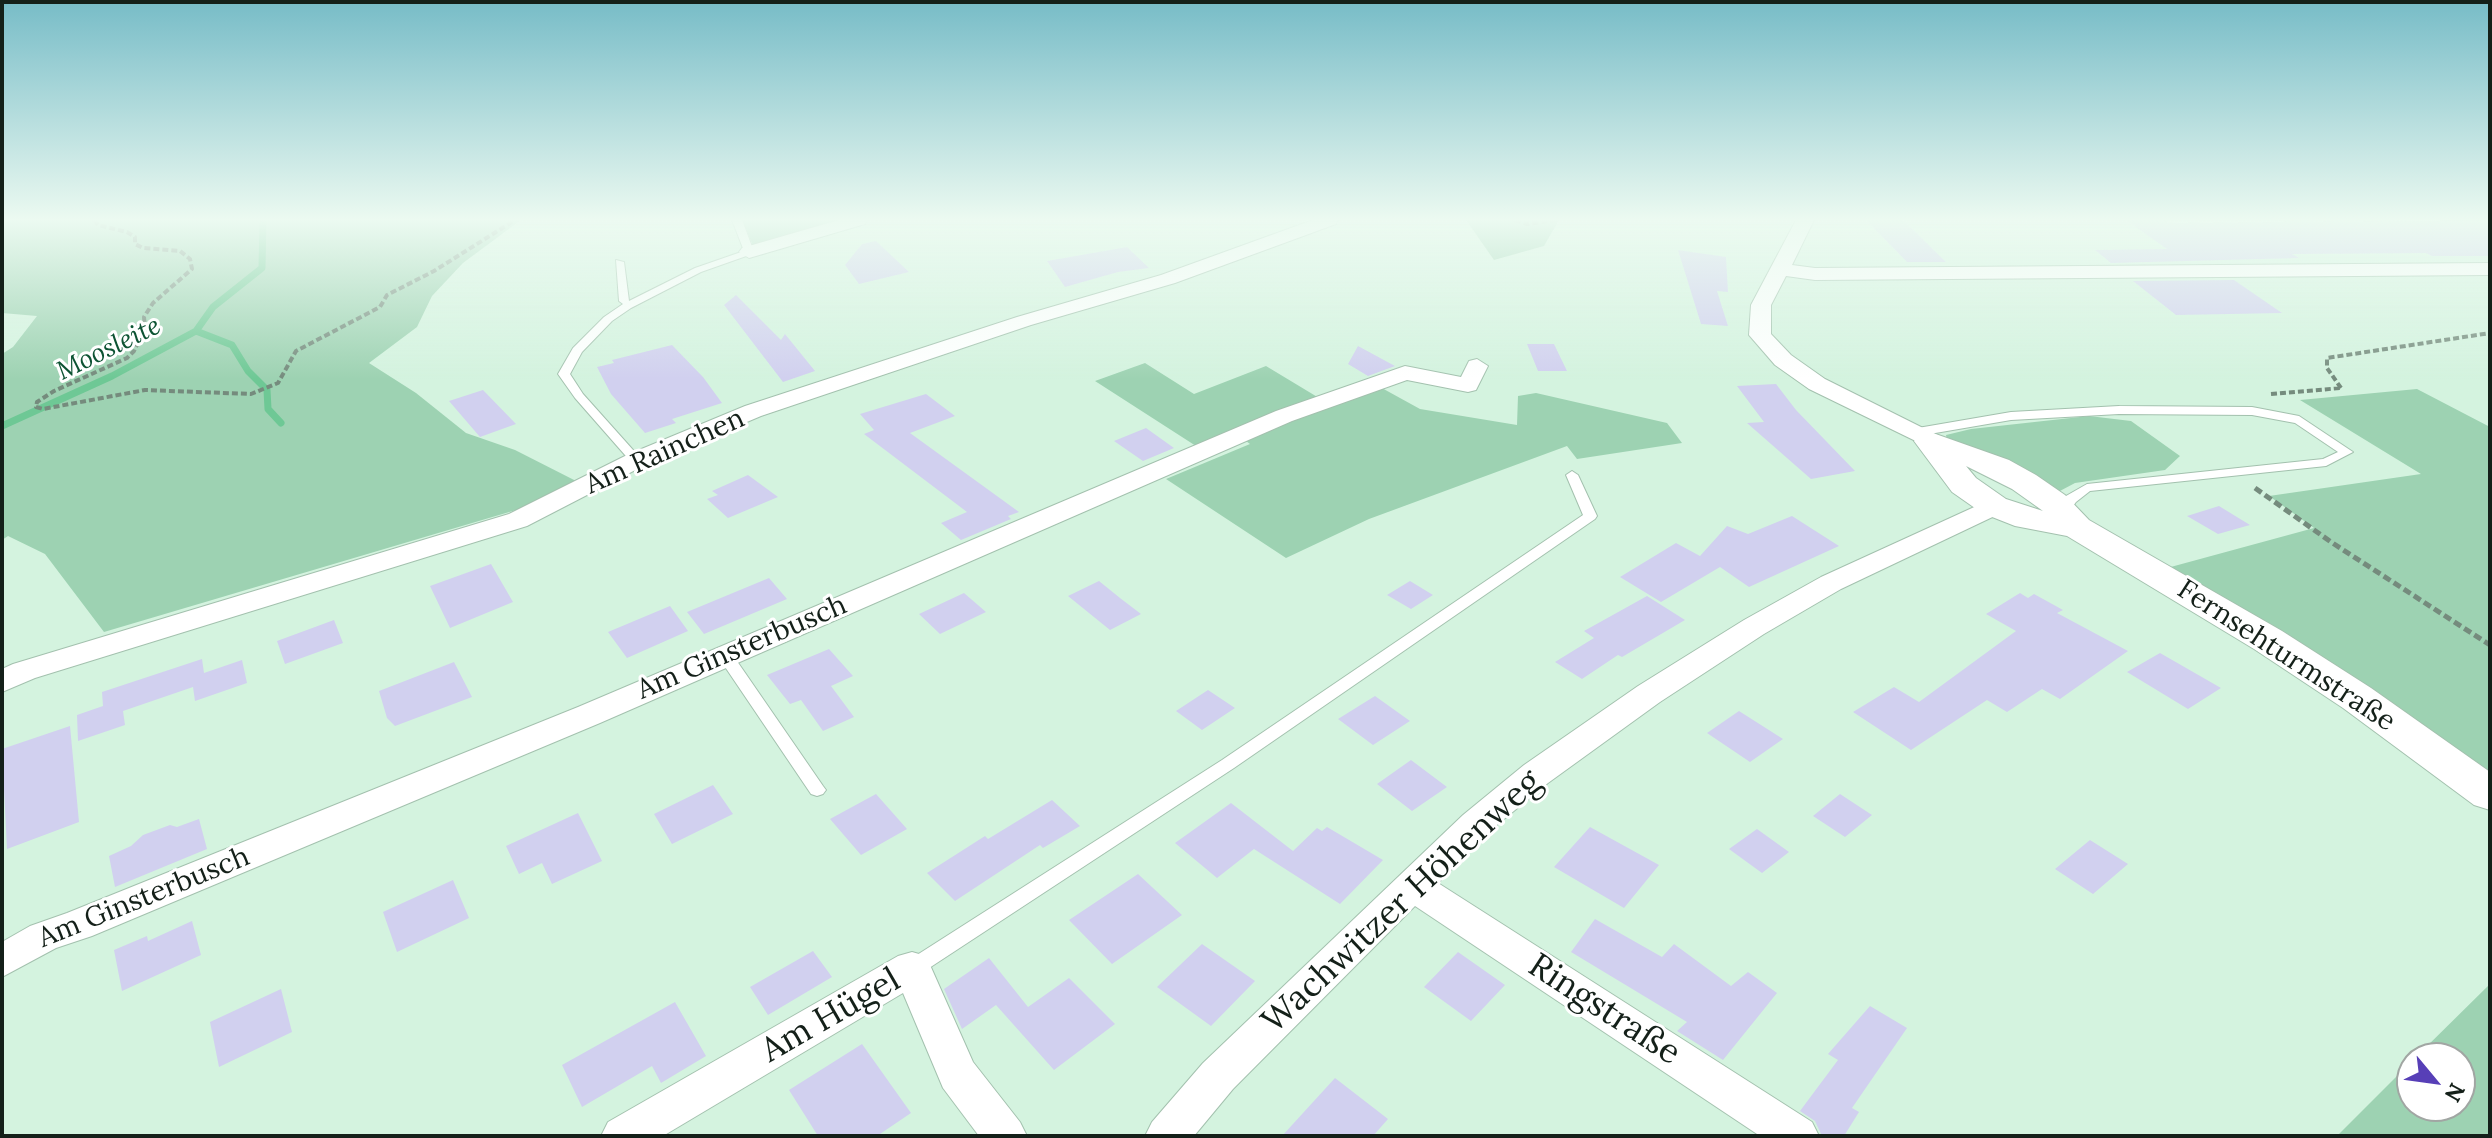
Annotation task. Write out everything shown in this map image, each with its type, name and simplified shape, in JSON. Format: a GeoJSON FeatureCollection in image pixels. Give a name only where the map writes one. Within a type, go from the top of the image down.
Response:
{"type":"FeatureCollection","features":[{"type":"Feature","properties":{"kind":"street","name":"Am Rainchen"},"geometry":{"type":"LineString","coordinates":[[2,682],[24,671],[518,520],[636,460],[753,411],[1024,321],[1184,273]]}},
{"type":"Feature","properties":{"kind":"street"},"geometry":{"type":"LineString","coordinates":[[1777,273],[1761,305],[1760,335],[1783,360],[1817,384],[1921,437],[1998,467],[2024,482],[2070,519]]}},
{"type":"Feature","properties":{"kind":"street"},"geometry":{"type":"LineString","coordinates":[[1809,273],[1936,273]]}},
{"type":"Feature","properties":{"kind":"street","name":"Am Ginsterbusch"},"geometry":{"type":"LineString","coordinates":[[2,961],[43,937],[79,925],[589,715],[1284,416],[1405,373],[1468,385],[1477,366]]}},
{"type":"Feature","properties":{"kind":"street"},"geometry":{"type":"LineString","coordinates":[[1921,437],[1964,485],[1994,506],[2027,519],[2070,519]]}},
{"type":"Feature","properties":{"kind":"street","name":"Wachwitzer Höhenweg"},"geometry":{"type":"LineString","coordinates":[[1167,1136],[1218,1076],[1475,824],[1524,784],[1662,686],[1754,627],[1831,583],[1994,506]]}},
{"type":"Feature","properties":{"kind":"street","name":"Fernsehturmstraße"},"geometry":{"type":"LineString","coordinates":[[2070,519],[2357,698],[2490,794]]}},
{"type":"Feature","properties":{"kind":"street","name":"Ringstraße"},"geometry":{"type":"LineString","coordinates":[[1412,885],[1797,1136]]}},
{"type":"Feature","properties":{"kind":"street","name":"Am Hügel"},"geometry":{"type":"LineString","coordinates":[[623,1136],[912,968],[958,1075],[1005,1136]]}},
{"type":"Feature","properties":{"kind":"lane"},"geometry":{"type":"LineString","coordinates":[[620,273],[624,301]]}},
{"type":"Feature","properties":{"kind":"lane"},"geometry":{"type":"LineString","coordinates":[[636,460],[579,396],[564,374],[577,350],[608,319],[692,273]]}},
{"type":"Feature","properties":{"kind":"lane"},"geometry":{"type":"LineString","coordinates":[[1921,437],[2011,416],[2149,410],[2252,411],[2299,420],[2347,452],[2326,462],[2087,488],[2071,499],[2070,519]]}},
{"type":"Feature","properties":{"kind":"lane"},"geometry":{"type":"LineString","coordinates":[[912,968],[1228,764],[1590,516],[1572,475]]}},
{"type":"Feature","properties":{"kind":"lane"},"geometry":{"type":"LineString","coordinates":[[725,655],[817,790]]}},
{"type":"Feature","properties":{"kind":"path"},"geometry":{"type":"LineString","coordinates":[[187,273],[153,303],[144,317],[145,328],[134,351],[127,358],[54,391],[37,402],[36,407],[43,409],[145,390],[251,394],[278,383],[296,351],[380,307],[387,295],[430,273]]}},
{"type":"Feature","properties":{"kind":"path"},"geometry":{"type":"LineString","coordinates":[[2341,388],[2327,368],[2327,358],[2490,333]]}},
{"type":"Feature","properties":{"kind":"path"},"geometry":{"type":"LineString","coordinates":[[2232,470],[2331,542],[2490,645]]}},
{"type":"Feature","properties":{"kind":"green space"},"geometry":{"type":"Polygon","coordinates":[[[2,273],[454,273],[432,296],[417,327],[369,363],[416,393],[466,433],[515,450],[580,483],[516,510],[104,632],[45,554],[8,536],[2,540],[2,354],[13,347],[37,316],[2,313],[2,273]]]}},
{"type":"Feature","properties":{"kind":"green space"},"geometry":{"type":"Polygon","coordinates":[[[1145,363],[1194,394],[1266,366],[1319,398],[1196,446],[1095,381],[1145,363]]]}},
{"type":"Feature","properties":{"kind":"green space"},"geometry":{"type":"Polygon","coordinates":[[[1380,387],[1420,409],[1517,425],[1518,396],[1536,393],[1667,423],[1682,443],[1577,459],[1567,446],[1369,519],[1286,558],[1166,479],[1250,444],[1242,438],[1380,387]]]}},
{"type":"Feature","properties":{"kind":"green space"},"geometry":{"type":"Polygon","coordinates":[[[2417,389],[2490,427],[2490,777],[2167,568],[2314,528],[2269,496],[2421,474],[2300,400],[2417,389]]]}},
{"type":"Feature","properties":{"kind":"green space"},"geometry":{"type":"Polygon","coordinates":[[[2089,416],[2131,421],[2180,456],[2165,470],[2075,483],[2058,492],[1947,440],[1946,435],[1971,429],[2089,416]]]}},
{"type":"Feature","properties":{"kind":"green space"},"geometry":{"type":"Polygon","coordinates":[[[2490,984],[2490,1136],[2337,1136],[2396,1077],[2396,1122],[2476,1122],[2476,1042],[2431,1042],[2490,984]]]}},
{"type":"Feature","properties":{"kind":"building"},"geometry":{"type":"Polygon","coordinates":[[[851,273],[904,273],[859,284],[851,273]]]}},
{"type":"Feature","properties":{"kind":"building"},"geometry":{"type":"Polygon","coordinates":[[[1055,273],[1114,273],[1065,287],[1055,273]]]}},
{"type":"Feature","properties":{"kind":"building"},"geometry":{"type":"Polygon","coordinates":[[[1685,273],[1727,273],[1728,292],[1717,291],[1728,326],[1701,324],[1685,273]]]}},
{"type":"Feature","properties":{"kind":"building"},"geometry":{"type":"Polygon","coordinates":[[[2234,280],[2282,313],[2176,315],[2133,281],[2234,280]]]}},
{"type":"Feature","properties":{"kind":"building"},"geometry":{"type":"Polygon","coordinates":[[[736,295],[781,340],[785,334],[815,371],[783,382],[724,305],[736,295]]]}},
{"type":"Feature","properties":{"kind":"building"},"geometry":{"type":"Polygon","coordinates":[[[1527,344],[1554,344],[1567,371],[1538,371],[1527,344]]]}},
{"type":"Feature","properties":{"kind":"building"},"geometry":{"type":"Polygon","coordinates":[[[672,345],[703,377],[722,403],[672,419],[676,423],[645,433],[611,394],[597,367],[614,363],[612,360],[672,345]]]}},
{"type":"Feature","properties":{"kind":"building"},"geometry":{"type":"Polygon","coordinates":[[[1358,346],[1395,366],[1368,376],[1348,364],[1358,346]]]}},
{"type":"Feature","properties":{"kind":"building"},"geometry":{"type":"Polygon","coordinates":[[[1776,384],[1796,410],[1855,471],[1811,479],[1747,423],[1764,422],[1737,386],[1776,384]]]}},
{"type":"Feature","properties":{"kind":"building"},"geometry":{"type":"Polygon","coordinates":[[[483,390],[516,424],[480,437],[449,401],[483,390]]]}},
{"type":"Feature","properties":{"kind":"building"},"geometry":{"type":"Polygon","coordinates":[[[926,394],[955,416],[910,433],[1019,512],[1008,516],[1011,519],[961,540],[941,523],[967,512],[864,434],[874,430],[860,414],[926,394]]]}},
{"type":"Feature","properties":{"kind":"building"},"geometry":{"type":"Polygon","coordinates":[[[1146,428],[1174,448],[1143,461],[1114,441],[1146,428]]]}},
{"type":"Feature","properties":{"kind":"building"},"geometry":{"type":"Polygon","coordinates":[[[748,475],[778,497],[728,518],[707,499],[718,495],[712,491],[748,475]]]}},
{"type":"Feature","properties":{"kind":"building"},"geometry":{"type":"Polygon","coordinates":[[[2219,506],[2250,525],[2218,534],[2187,516],[2219,506]]]}},
{"type":"Feature","properties":{"kind":"building"},"geometry":{"type":"Polygon","coordinates":[[[1792,516],[1839,546],[1749,587],[1720,567],[1661,602],[1620,577],[1676,543],[1700,556],[1727,526],[1748,534],[1792,516]]]}},
{"type":"Feature","properties":{"kind":"building"},"geometry":{"type":"Polygon","coordinates":[[[491,564],[513,602],[450,628],[430,586],[491,564]]]}},
{"type":"Feature","properties":{"kind":"building"},"geometry":{"type":"Polygon","coordinates":[[[769,578],[787,599],[704,634],[687,612],[769,578]]]}},
{"type":"Feature","properties":{"kind":"building"},"geometry":{"type":"Polygon","coordinates":[[[1099,581],[1141,614],[1110,630],[1068,596],[1099,581]]]}},
{"type":"Feature","properties":{"kind":"building"},"geometry":{"type":"Polygon","coordinates":[[[1410,581],[1433,595],[1411,609],[1387,595],[1410,581]]]}},
{"type":"Feature","properties":{"kind":"building"},"geometry":{"type":"Polygon","coordinates":[[[964,593],[986,612],[940,634],[919,614],[964,593]]]}},
{"type":"Feature","properties":{"kind":"building"},"geometry":{"type":"Polygon","coordinates":[[[2020,593],[2028,598],[2034,594],[2063,610],[2057,613],[2128,651],[2060,699],[2042,689],[2007,712],[1987,700],[1911,750],[1853,712],[1894,687],[1919,702],[2016,631],[1986,614],[2020,593]]]}},
{"type":"Feature","properties":{"kind":"building"},"geometry":{"type":"Polygon","coordinates":[[[1647,596],[1685,620],[1622,657],[1618,655],[1582,679],[1555,662],[1594,638],[1584,631],[1647,596]]]}},
{"type":"Feature","properties":{"kind":"building"},"geometry":{"type":"Polygon","coordinates":[[[670,606],[688,631],[627,658],[608,632],[670,606]]]}},
{"type":"Feature","properties":{"kind":"building"},"geometry":{"type":"Polygon","coordinates":[[[334,620],[343,643],[285,664],[277,641],[334,620]]]}},
{"type":"Feature","properties":{"kind":"building"},"geometry":{"type":"Polygon","coordinates":[[[829,649],[853,676],[831,686],[854,717],[823,731],[801,700],[790,704],[767,675],[829,649]]]}},
{"type":"Feature","properties":{"kind":"building"},"geometry":{"type":"Polygon","coordinates":[[[2160,653],[2221,688],[2188,709],[2127,672],[2160,653]]]}},
{"type":"Feature","properties":{"kind":"building"},"geometry":{"type":"Polygon","coordinates":[[[202,659],[204,673],[242,660],[247,683],[195,701],[193,687],[123,711],[125,725],[78,741],[77,715],[103,706],[102,692],[202,659]]]}},
{"type":"Feature","properties":{"kind":"building"},"geometry":{"type":"Polygon","coordinates":[[[454,662],[472,697],[395,726],[387,718],[379,691],[454,662]]]}},
{"type":"Feature","properties":{"kind":"building"},"geometry":{"type":"Polygon","coordinates":[[[1208,690],[1235,708],[1202,730],[1176,711],[1208,690]]]}},
{"type":"Feature","properties":{"kind":"building"},"geometry":{"type":"Polygon","coordinates":[[[1375,696],[1410,721],[1373,745],[1338,719],[1375,696]]]}},
{"type":"Feature","properties":{"kind":"building"},"geometry":{"type":"Polygon","coordinates":[[[1739,711],[1783,739],[1750,762],[1707,733],[1739,711]]]}},
{"type":"Feature","properties":{"kind":"building"},"geometry":{"type":"Polygon","coordinates":[[[70,726],[79,822],[7,849],[2,749],[70,726]]]}},
{"type":"Feature","properties":{"kind":"building"},"geometry":{"type":"Polygon","coordinates":[[[1411,760],[1447,787],[1412,811],[1377,784],[1411,760]]]}},
{"type":"Feature","properties":{"kind":"building"},"geometry":{"type":"Polygon","coordinates":[[[713,785],[733,814],[672,844],[654,814],[713,785]]]}},
{"type":"Feature","properties":{"kind":"building"},"geometry":{"type":"Polygon","coordinates":[[[876,794],[907,829],[861,855],[830,819],[876,794]]]}},
{"type":"Feature","properties":{"kind":"building"},"geometry":{"type":"Polygon","coordinates":[[[1840,794],[1872,815],[1845,837],[1813,816],[1840,794]]]}},
{"type":"Feature","properties":{"kind":"building"},"geometry":{"type":"Polygon","coordinates":[[[1052,800],[1080,826],[1043,848],[1040,845],[955,901],[927,873],[985,836],[988,839],[1052,800]]]}},
{"type":"Feature","properties":{"kind":"building"},"geometry":{"type":"Polygon","coordinates":[[[1231,803],[1293,851],[1317,828],[1322,831],[1327,827],[1383,860],[1340,904],[1254,849],[1217,878],[1175,843],[1231,803]]]}},
{"type":"Feature","properties":{"kind":"building"},"geometry":{"type":"Polygon","coordinates":[[[578,813],[602,861],[552,884],[542,863],[519,874],[506,846],[578,813]]]}},
{"type":"Feature","properties":{"kind":"building"},"geometry":{"type":"Polygon","coordinates":[[[199,819],[207,849],[115,887],[109,856],[131,846],[143,835],[199,819]]]}},
{"type":"Feature","properties":{"kind":"building"},"geometry":{"type":"Polygon","coordinates":[[[1590,827],[1659,865],[1624,908],[1554,867],[1590,827]]]}},
{"type":"Feature","properties":{"kind":"building"},"geometry":{"type":"Polygon","coordinates":[[[1757,829],[1789,852],[1762,873],[1729,849],[1757,829]]]}},
{"type":"Feature","properties":{"kind":"building"},"geometry":{"type":"Polygon","coordinates":[[[2090,840],[2128,864],[2093,894],[2055,869],[2090,840]]]}},
{"type":"Feature","properties":{"kind":"building"},"geometry":{"type":"Polygon","coordinates":[[[1138,874],[1182,915],[1112,964],[1069,920],[1138,874]]]}},
{"type":"Feature","properties":{"kind":"building"},"geometry":{"type":"Polygon","coordinates":[[[453,880],[469,918],[397,952],[383,912],[453,880]]]}},
{"type":"Feature","properties":{"kind":"building"},"geometry":{"type":"Polygon","coordinates":[[[1595,919],[1662,957],[1674,944],[1731,986],[1748,972],[1777,993],[1723,1060],[1677,1031],[1687,1022],[1571,952],[1595,919]]]}},
{"type":"Feature","properties":{"kind":"building"},"geometry":{"type":"Polygon","coordinates":[[[192,921],[201,955],[122,991],[114,950],[147,936],[148,941],[192,921]]]}},
{"type":"Feature","properties":{"kind":"building"},"geometry":{"type":"Polygon","coordinates":[[[1202,944],[1255,981],[1211,1026],[1157,987],[1202,944]]]}},
{"type":"Feature","properties":{"kind":"building"},"geometry":{"type":"Polygon","coordinates":[[[813,951],[832,977],[768,1015],[750,987],[813,951]]]}},
{"type":"Feature","properties":{"kind":"building"},"geometry":{"type":"Polygon","coordinates":[[[1458,952],[1505,985],[1471,1021],[1424,987],[1458,952]]]}},
{"type":"Feature","properties":{"kind":"building"},"geometry":{"type":"Polygon","coordinates":[[[989,958],[1028,1007],[1069,978],[1115,1024],[1054,1070],[996,1005],[962,1029],[944,989],[989,958]]]}},
{"type":"Feature","properties":{"kind":"building"},"geometry":{"type":"Polygon","coordinates":[[[281,989],[292,1032],[219,1067],[210,1022],[281,989]]]}},
{"type":"Feature","properties":{"kind":"building"},"geometry":{"type":"Polygon","coordinates":[[[675,1002],[706,1056],[661,1083],[652,1066],[582,1107],[562,1065],[675,1002]]]}},
{"type":"Feature","properties":{"kind":"building"},"geometry":{"type":"Polygon","coordinates":[[[1870,1006],[1907,1028],[1852,1108],[1859,1112],[1844,1136],[1822,1136],[1815,1121],[1800,1111],[1838,1060],[1828,1054],[1870,1006]]]}},
{"type":"Feature","properties":{"kind":"building"},"geometry":{"type":"Polygon","coordinates":[[[862,1044],[911,1113],[877,1136],[818,1136],[789,1090],[862,1044]]]}},
{"type":"Feature","properties":{"kind":"building"},"geometry":{"type":"Polygon","coordinates":[[[1335,1078],[1388,1119],[1373,1136],[1282,1136],[1335,1078]]]}},
{"type":"Feature","properties":{"kind":"waterway","name":"Moosleite"},"geometry":{"type":"LineString","coordinates":[[196,331],[213,307],[256,273]]}},
{"type":"Feature","properties":{"kind":"waterway","name":"Moosleite"},"geometry":{"type":"LineString","coordinates":[[2,426],[112,376],[196,331]]}},
{"type":"Feature","properties":{"kind":"waterway"},"geometry":{"type":"LineString","coordinates":[[196,331],[232,345],[248,371],[267,390],[268,409],[281,423]]}}]}
